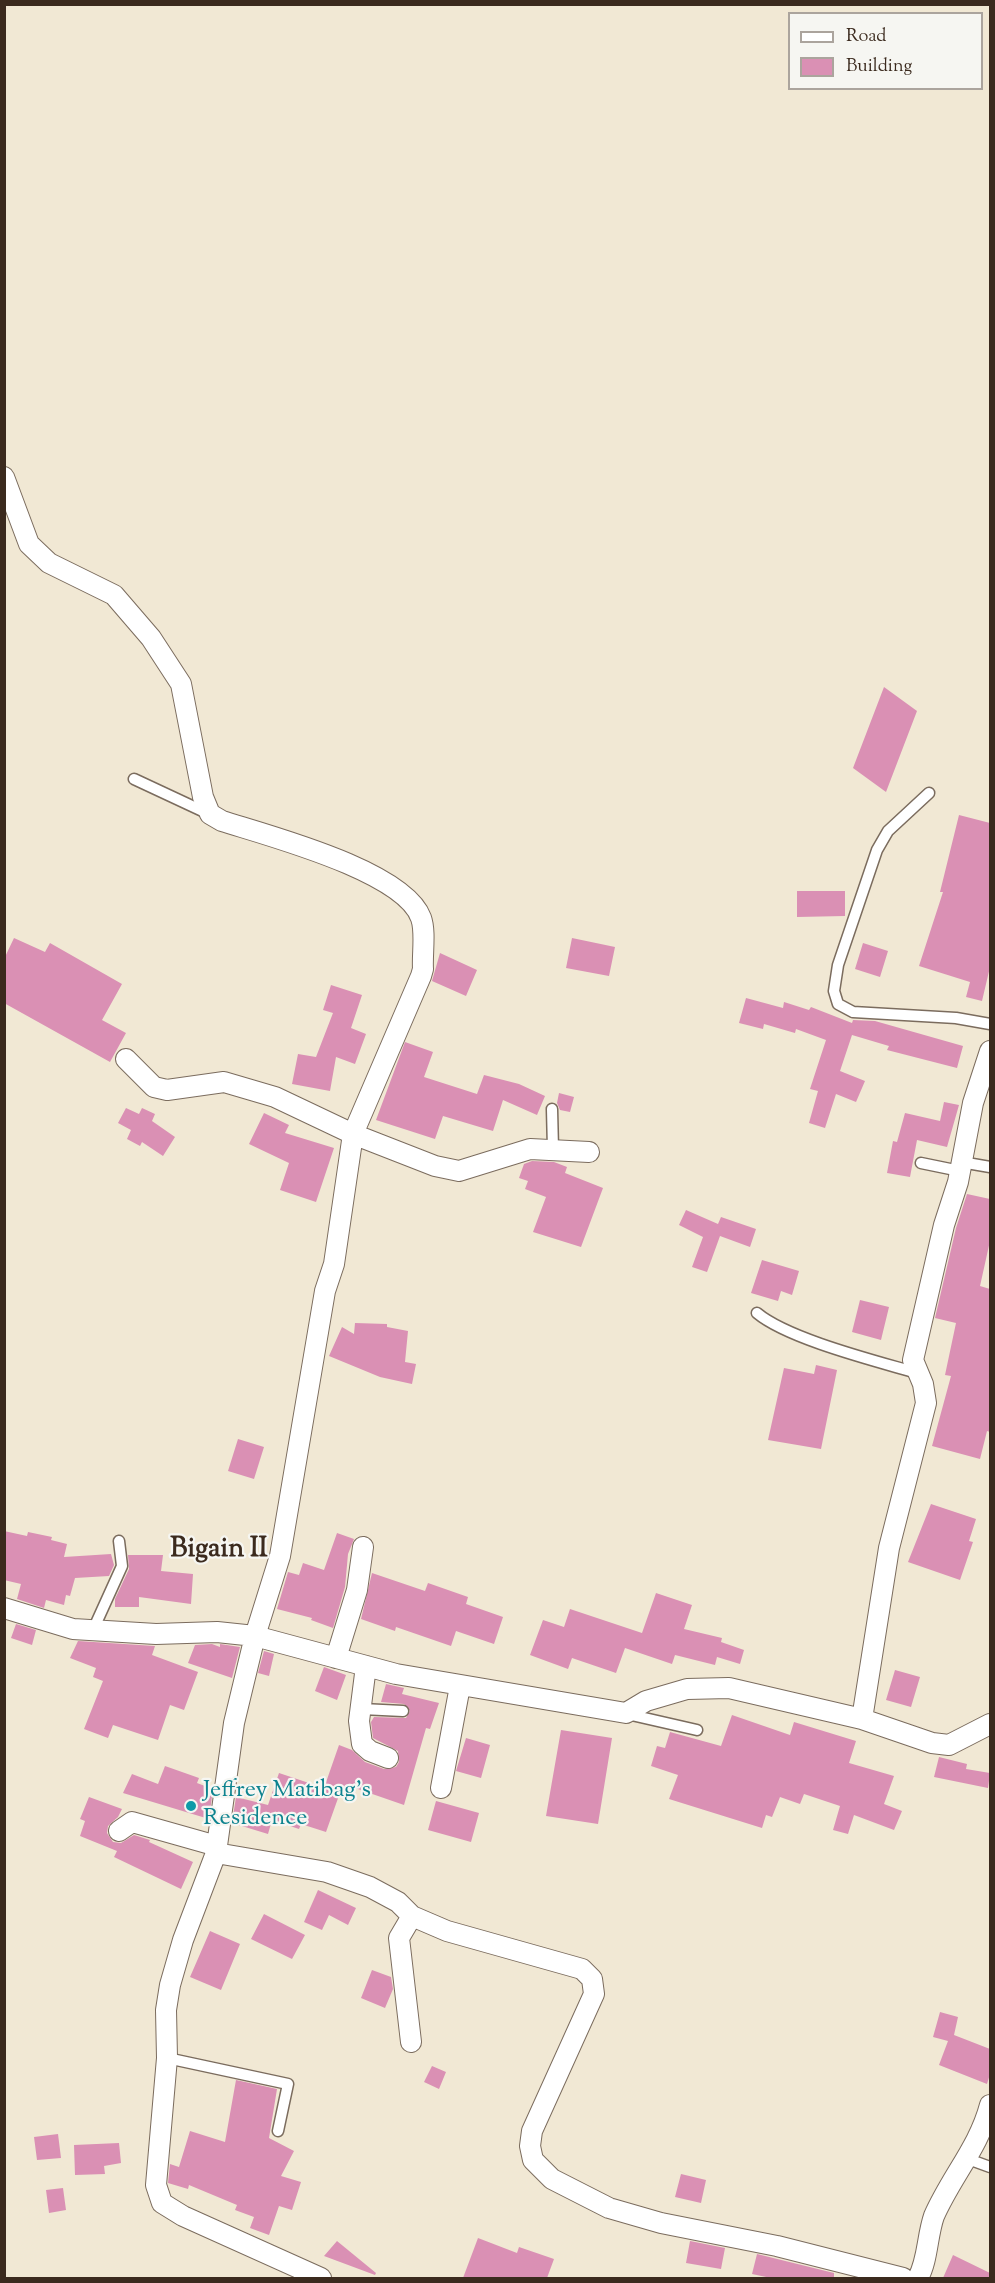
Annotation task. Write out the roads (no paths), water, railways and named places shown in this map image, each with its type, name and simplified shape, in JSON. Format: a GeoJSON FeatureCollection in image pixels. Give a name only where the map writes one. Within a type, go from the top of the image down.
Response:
{"type":"FeatureCollection","features":[{"type":"Feature","properties":{"kind":"street"},"geometry":{"type":"LineString","coordinates":[[4,477],[29,544],[49,563],[114,595],[151,638],[181,684],[203,797],[210,814],[222,821],[320,852],[381,881],[408,897],[422,919],[421,976],[353,1134],[334,1264],[325,1291],[280,1556],[255,1636],[234,1724],[217,1849],[183,1940],[170,1985],[166,2010],[167,2058],[156,2185],[162,2203],[183,2216],[321,2278]]}},
{"type":"Feature","properties":{"kind":"street"},"geometry":{"type":"LineString","coordinates":[[862,1719],[889,1548],[926,1403],[923,1384],[913,1360],[918,1333],[961,1166],[979,1079],[990,1052]]}},
{"type":"Feature","properties":{"kind":"street"},"geometry":{"type":"LineString","coordinates":[[126,1059],[154,1088],[167,1090],[224,1082],[275,1097],[353,1134],[435,1166],[459,1171],[530,1149],[589,1152]]}},
{"type":"Feature","properties":{"kind":"street"},"geometry":{"type":"LineString","coordinates":[[336,1658],[357,1590],[363,1547]]}},
{"type":"Feature","properties":{"kind":"street"},"geometry":{"type":"LineString","coordinates":[[4,1608],[74,1629],[156,1634],[217,1632],[255,1636],[366,1666],[460,1686],[626,1713],[646,1701],[687,1689],[729,1688],[862,1719],[932,1743],[949,1744],[990,1724]]}},
{"type":"Feature","properties":{"kind":"street"},"geometry":{"type":"LineString","coordinates":[[366,1666],[359,1722],[362,1744],[370,1751],[388,1758]]}},
{"type":"Feature","properties":{"kind":"street"},"geometry":{"type":"LineString","coordinates":[[441,1788],[460,1686]]}},
{"type":"Feature","properties":{"kind":"street"},"geometry":{"type":"LineString","coordinates":[[119,1831],[132,1822],[217,1849],[327,1872],[370,1887],[398,1902],[412,1916],[447,1931],[582,1969],[592,1979],[594,1994],[532,2131],[530,2146],[533,2160],[552,2179],[609,2208],[661,2223],[777,2246],[903,2278]]}},
{"type":"Feature","properties":{"kind":"street"},"geometry":{"type":"LineString","coordinates":[[411,2042],[399,1938],[412,1916]]}},
{"type":"Feature","properties":{"kind":"street"},"geometry":{"type":"LineString","coordinates":[[918,2278],[933,2219],[947,2188],[968,2159],[990,2105]]}},
{"type":"Feature","properties":{"kind":"lane"},"geometry":{"type":"LineString","coordinates":[[134,779],[210,814]]}},
{"type":"Feature","properties":{"kind":"lane"},"geometry":{"type":"LineString","coordinates":[[928,793],[888,831],[877,850],[837,965],[834,991],[838,1004],[853,1012],[956,1018],[990,1023]]}},
{"type":"Feature","properties":{"kind":"lane"},"geometry":{"type":"LineString","coordinates":[[552,1110],[553,1149]]}},
{"type":"Feature","properties":{"kind":"lane"},"geometry":{"type":"LineString","coordinates":[[921,1163],[990,1167]]}},
{"type":"Feature","properties":{"kind":"lane"},"geometry":{"type":"LineString","coordinates":[[757,1313],[767,1322],[815,1340],[917,1373]]}},
{"type":"Feature","properties":{"kind":"lane"},"geometry":{"type":"LineString","coordinates":[[93,1630],[122,1566],[119,1540]]}},
{"type":"Feature","properties":{"kind":"lane"},"geometry":{"type":"LineString","coordinates":[[362,1709],[403,1711]]}},
{"type":"Feature","properties":{"kind":"lane"},"geometry":{"type":"LineString","coordinates":[[626,1713],[697,1730]]}},
{"type":"Feature","properties":{"kind":"lane"},"geometry":{"type":"LineString","coordinates":[[167,2058],[288,2084],[278,2132]]}},
{"type":"Feature","properties":{"kind":"lane"},"geometry":{"type":"LineString","coordinates":[[968,2159],[990,2167]]}},
{"type":"Feature","properties":{"kind":"place","name":"Jeffrey Matibag's Residence"},"geometry":{"type":"Point","coordinates":[191,1806]}},
{"type":"Feature","properties":{"kind":"district","name":"Bigain II"},"geometry":{"type":"Point","coordinates":[219,1551]}}]}
